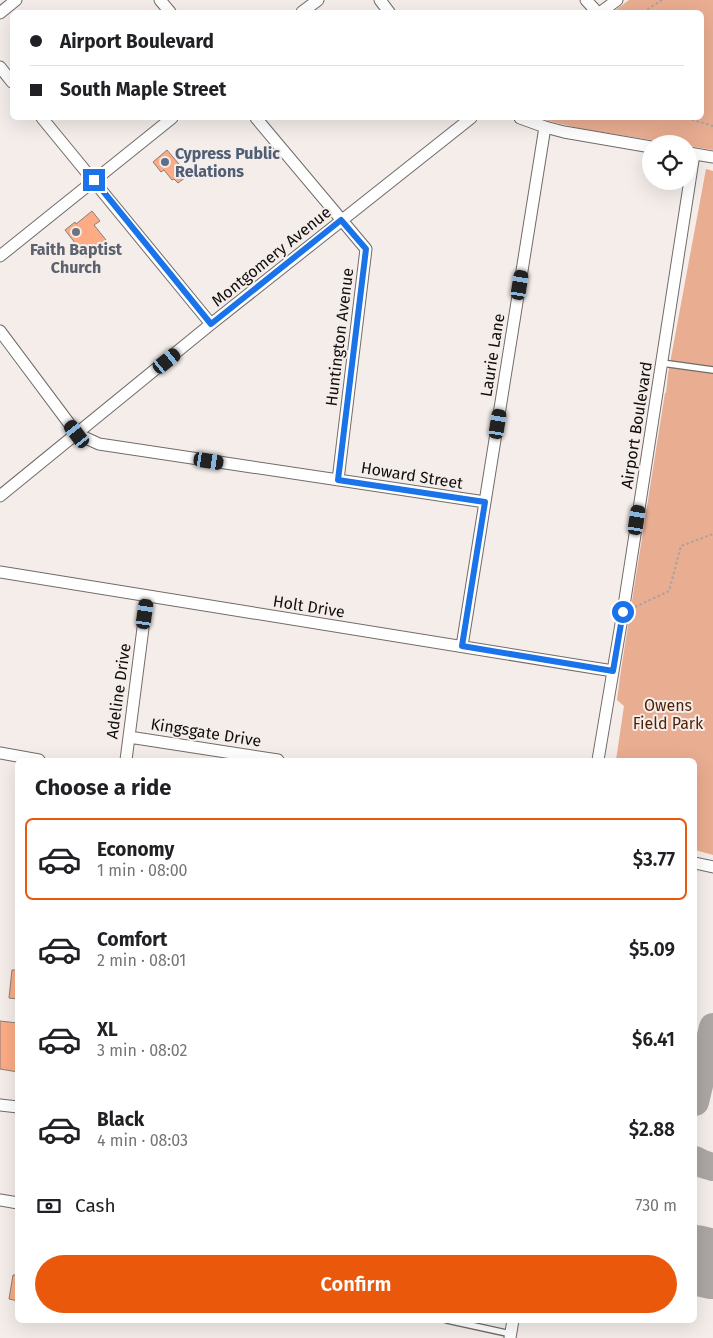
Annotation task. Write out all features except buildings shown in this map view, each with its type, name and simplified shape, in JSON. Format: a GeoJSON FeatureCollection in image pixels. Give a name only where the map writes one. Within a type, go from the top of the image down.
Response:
{"type":"FeatureCollection","features":[{"type":"Feature","properties":{"kind":"street"},"geometry":{"type":"LineString","coordinates":[[0,13],[16,0]]}},
{"type":"Feature","properties":{"kind":"street"},"geometry":{"type":"LineString","coordinates":[[160,0],[168,10]]}},
{"type":"Feature","properties":{"kind":"street"},"geometry":{"type":"LineString","coordinates":[[305,10],[318,0]]}},
{"type":"Feature","properties":{"kind":"street"},"geometry":{"type":"LineString","coordinates":[[586,0],[597,10]]}},
{"type":"Feature","properties":{"kind":"street"},"geometry":{"type":"LineString","coordinates":[[602,10],[617,0]]}},
{"type":"Feature","properties":{"kind":"street"},"geometry":{"type":"LineString","coordinates":[[0,66],[10,79]]}},
{"type":"Feature","properties":{"kind":"street"},"geometry":{"type":"LineString","coordinates":[[44,120],[211,324]]}},
{"type":"Feature","properties":{"kind":"street"},"geometry":{"type":"LineString","coordinates":[[0,256],[169,120]]}},
{"type":"Feature","properties":{"kind":"street","name":"Huntington Avenue"},"geometry":{"type":"LineString","coordinates":[[258,120],[366,249],[338,480]]}},
{"type":"Feature","properties":{"kind":"street","name":"Montgomery Avenue"},"geometry":{"type":"LineString","coordinates":[[0,496],[211,324],[468,120]]}},
{"type":"Feature","properties":{"kind":"street"},"geometry":{"type":"LineString","coordinates":[[525,120],[545,128],[642,145]]}},
{"type":"Feature","properties":{"kind":"street","name":"Laurie Lane"},"geometry":{"type":"LineString","coordinates":[[462,646],[545,128]]}},
{"type":"Feature","properties":{"kind":"street"},"geometry":{"type":"LineString","coordinates":[[697,154],[713,157]]}},
{"type":"Feature","properties":{"kind":"street","name":"Airport Boulevard"},"geometry":{"type":"LineString","coordinates":[[598,758],[662,363],[686,190]]}},
{"type":"Feature","properties":{"kind":"street","name":"Howard Street"},"geometry":{"type":"LineString","coordinates":[[0,331],[77,434],[99,444],[485,502]]}},
{"type":"Feature","properties":{"kind":"street","name":"Holt Drive"},"geometry":{"type":"LineString","coordinates":[[0,572],[613,671]]}},
{"type":"Feature","properties":{"kind":"street","name":"Adeline Drive"},"geometry":{"type":"LineString","coordinates":[[126,758],[147,597]]}},
{"type":"Feature","properties":{"kind":"street","name":"Kingsgate Drive"},"geometry":{"type":"LineString","coordinates":[[129,737],[265,758]]}},
{"type":"Feature","properties":{"kind":"street"},"geometry":{"type":"LineString","coordinates":[[0,753],[28,758]]}},
{"type":"Feature","properties":{"kind":"street"},"geometry":{"type":"LineString","coordinates":[[697,863],[713,867]]}},
{"type":"Feature","properties":{"kind":"street"},"geometry":{"type":"LineString","coordinates":[[0,1105],[15,1108]]}},
{"type":"Feature","properties":{"kind":"street"},"geometry":{"type":"LineString","coordinates":[[0,1200],[15,1202]]}},
{"type":"Feature","properties":{"kind":"street"},"geometry":{"type":"LineString","coordinates":[[511,1336],[513,1323]]}},
{"type":"Feature","properties":{"kind":"lane"},"geometry":{"type":"LineString","coordinates":[[662,363],[713,370]]}},
{"type":"Feature","properties":{"kind":"lane"},"geometry":{"type":"LineString","coordinates":[[459,1323],[511,1336]]}},
{"type":"Feature","properties":{"kind":"path"},"geometry":{"type":"LineString","coordinates":[[646,10],[662,0]]}},
{"type":"Feature","properties":{"kind":"path"},"geometry":{"type":"LineString","coordinates":[[694,120],[713,126]]}},
{"type":"Feature","properties":{"kind":"path"},"geometry":{"type":"LineString","coordinates":[[623,612],[669,591],[681,546],[713,534]]}},
{"type":"Feature","properties":{"kind":"green space"},"geometry":{"type":"Polygon","coordinates":[[[629,0],[713,0],[713,150],[697,147],[697,135],[642,135],[642,139],[582,129],[545,120],[704,120],[704,10],[616,10],[629,0]]]}},
{"type":"Feature","properties":{"kind":"green space","name":"Owens Field Park"},"geometry":{"type":"Polygon","coordinates":[[[706,169],[713,171],[713,855],[697,851],[697,758],[616,758],[624,706],[617,700],[621,670],[668,374],[706,169]]]}},
{"type":"Feature","properties":{"kind":"taxiway"},"geometry":{"type":"LineString","coordinates":[[697,1094],[713,1027]]}},
{"type":"Feature","properties":{"kind":"taxiway"},"geometry":{"type":"LineString","coordinates":[[697,1161],[713,1167]]}},
{"type":"Feature","properties":{"kind":"runway"},"geometry":{"type":"LineString","coordinates":[[697,1260],[713,1264]]}},
{"type":"Feature","properties":{"kind":"place","name":"Cypress Public Relations"},"geometry":{"type":"Point","coordinates":[165,162]}},
{"type":"Feature","properties":{"kind":"place","name":"Faith Baptist Church"},"geometry":{"type":"Point","coordinates":[76,232]}},
{"type":"Feature","properties":{"kind":"route"},"geometry":{"type":"LineString","coordinates":[[94,180],[211,324],[341,220],[366,249],[338,480],[485,502],[462,646],[613,671],[623,612]]}}]}
